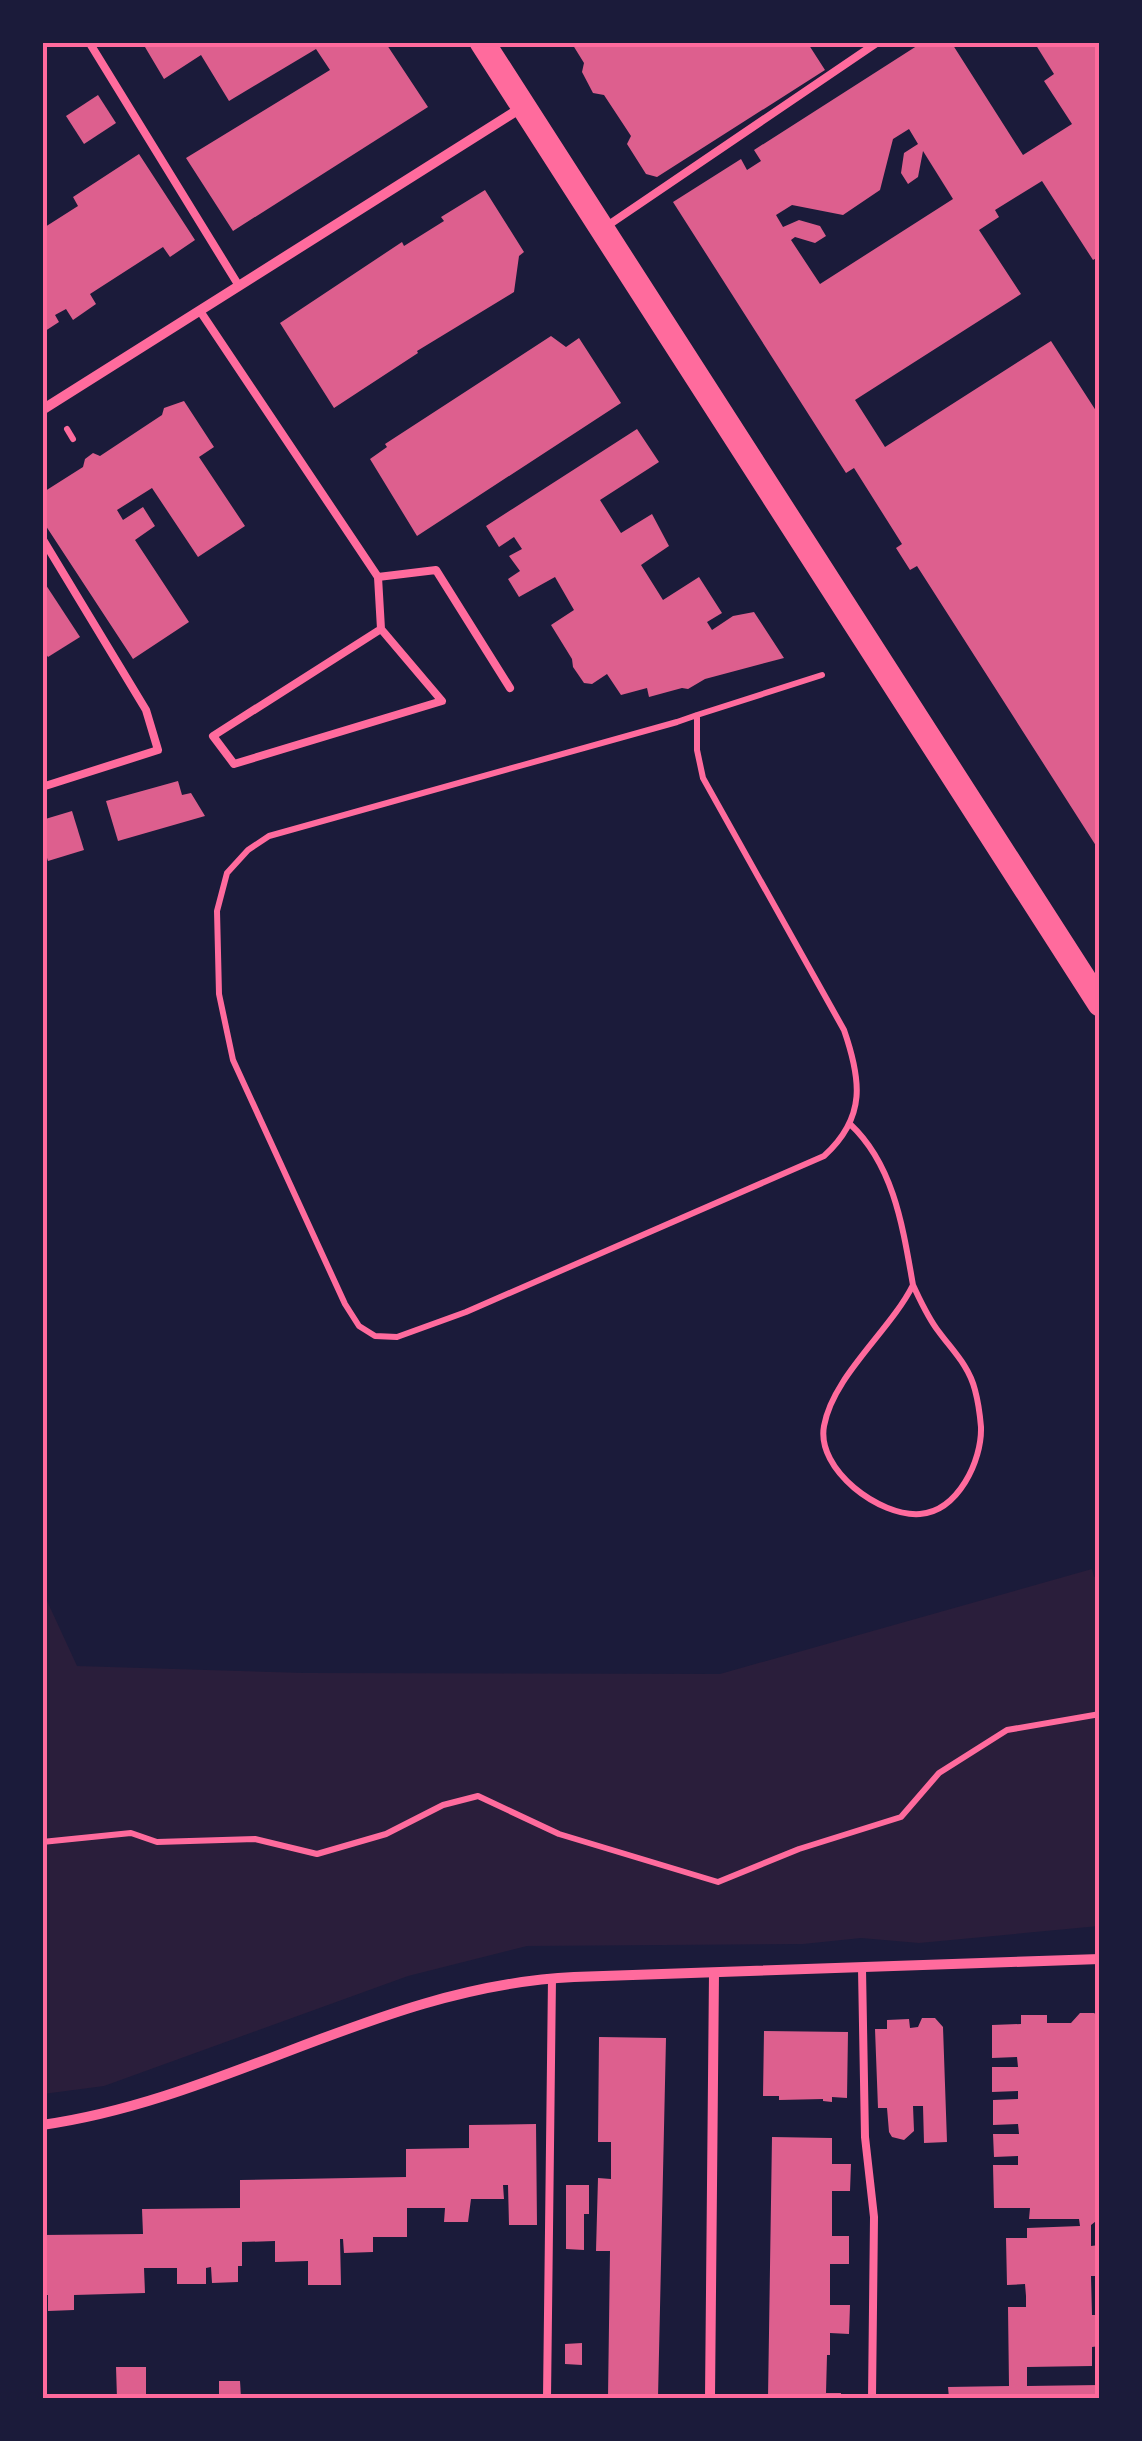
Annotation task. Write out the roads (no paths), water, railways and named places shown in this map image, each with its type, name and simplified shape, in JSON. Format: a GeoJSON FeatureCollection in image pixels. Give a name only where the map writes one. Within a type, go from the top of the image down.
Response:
{"type":"FeatureCollection","features":[{"type":"Feature","properties":{"kind":"main road"},"geometry":{"type":"LineString","coordinates":[[482,42],[1100,1004]]}},
{"type":"Feature","properties":{"kind":"street"},"geometry":{"type":"LineString","coordinates":[[42,410],[522,108]]}},
{"type":"Feature","properties":{"kind":"street"},"geometry":{"type":"LineString","coordinates":[[42,2125],[147,2102],[418,2004],[514,1982],[1100,1959]]}},
{"type":"Feature","properties":{"kind":"street"},"geometry":{"type":"LineString","coordinates":[[710,2398],[714,1972]]}},
{"type":"Feature","properties":{"kind":"lane"},"geometry":{"type":"LineString","coordinates":[[89,42],[239,286]]}},
{"type":"Feature","properties":{"kind":"lane"},"geometry":{"type":"LineString","coordinates":[[600,231],[878,42]]}},
{"type":"Feature","properties":{"kind":"lane"},"geometry":{"type":"LineString","coordinates":[[200,310],[378,577],[381,628],[442,700],[234,764],[213,736],[381,628]]}},
{"type":"Feature","properties":{"kind":"lane"},"geometry":{"type":"LineString","coordinates":[[42,538],[146,710],[158,750],[42,787]]}},
{"type":"Feature","properties":{"kind":"lane"},"geometry":{"type":"LineString","coordinates":[[378,577],[436,570],[510,688]]}},
{"type":"Feature","properties":{"kind":"lane"},"geometry":{"type":"LineString","coordinates":[[862,1969],[863,2104],[874,2217],[872,2398]]}},
{"type":"Feature","properties":{"kind":"lane"},"geometry":{"type":"LineString","coordinates":[[547,2398],[552,1978]]}}]}
